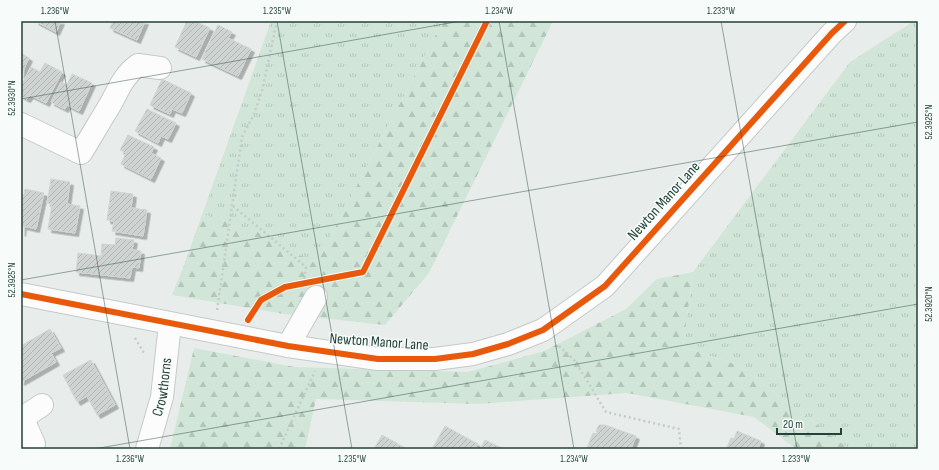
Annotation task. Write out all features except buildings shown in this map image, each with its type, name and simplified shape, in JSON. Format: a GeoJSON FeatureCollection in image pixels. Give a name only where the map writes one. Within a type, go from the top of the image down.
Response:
{"type":"FeatureCollection","features":[{"type":"Feature","properties":{"kind":"street","name":"Newton Manor Lane"},"geometry":{"type":"LineString","coordinates":[[21,294],[288,346],[323,352],[378,358],[435,359],[473,354],[508,344],[543,330],[604,286],[832,32],[845,21]]}},
{"type":"Feature","properties":{"kind":"street"},"geometry":{"type":"LineString","coordinates":[[21,124],[81,153],[111,103],[121,82],[130,71],[138,65],[160,68]]}},
{"type":"Feature","properties":{"kind":"street"},"geometry":{"type":"LineString","coordinates":[[288,346],[307,286]]}},
{"type":"Feature","properties":{"kind":"street","name":"Crowthorns"},"geometry":{"type":"LineString","coordinates":[[147,449],[162,397],[170,324]]}},
{"type":"Feature","properties":{"kind":"street"},"geometry":{"type":"LineString","coordinates":[[34,444],[22,419],[42,405]]}},
{"type":"Feature","properties":{"kind":"path"},"geometry":{"type":"LineString","coordinates":[[212,332],[225,262],[242,137],[254,114],[262,91],[278,21]]}},
{"type":"Feature","properties":{"kind":"path"},"geometry":{"type":"LineString","coordinates":[[232,205],[306,267],[307,286]]}},
{"type":"Feature","properties":{"kind":"path"},"geometry":{"type":"LineString","coordinates":[[125,315],[123,331],[135,337],[143,351],[144,358]]}},
{"type":"Feature","properties":{"kind":"path"},"geometry":{"type":"LineString","coordinates":[[543,330],[575,361],[606,412],[679,429],[680,449]]}},
{"type":"Feature","properties":{"kind":"path"},"geometry":{"type":"LineString","coordinates":[[279,449],[323,352]]}},
{"type":"Feature","properties":{"kind":"green space"},"geometry":{"type":"Polygon","coordinates":[[[271,21],[443,21],[316,264],[172,295],[182,271],[271,21]]]}},
{"type":"Feature","properties":{"kind":"green space"},"geometry":{"type":"Polygon","coordinates":[[[443,21],[553,21],[429,273],[385,325],[284,314],[172,295],[203,214],[257,232],[316,264],[443,21]]]}},
{"type":"Feature","properties":{"kind":"green space"},"geometry":{"type":"Polygon","coordinates":[[[914,21],[918,21],[918,449],[849,449],[738,365],[683,347],[693,272],[850,62],[914,21]]]}},
{"type":"Feature","properties":{"kind":"green space"},"geometry":{"type":"Polygon","coordinates":[[[693,272],[683,347],[738,365],[849,449],[796,449],[754,417],[627,393],[477,404],[316,399],[305,449],[170,449],[194,348],[295,367],[468,372],[544,351],[626,309],[657,279],[693,272]]]}},
{"type":"Feature","properties":{"kind":"cycle path"},"geometry":{"type":"LineString","coordinates":[[248,320],[261,300],[285,287],[363,272],[487,21]]}},
{"type":"Feature","properties":{"kind":"cycle path"},"geometry":{"type":"LineString","coordinates":[[21,294],[288,346],[378,359],[435,359],[473,354],[508,344],[543,330],[605,286],[832,33],[845,21]]}}]}
